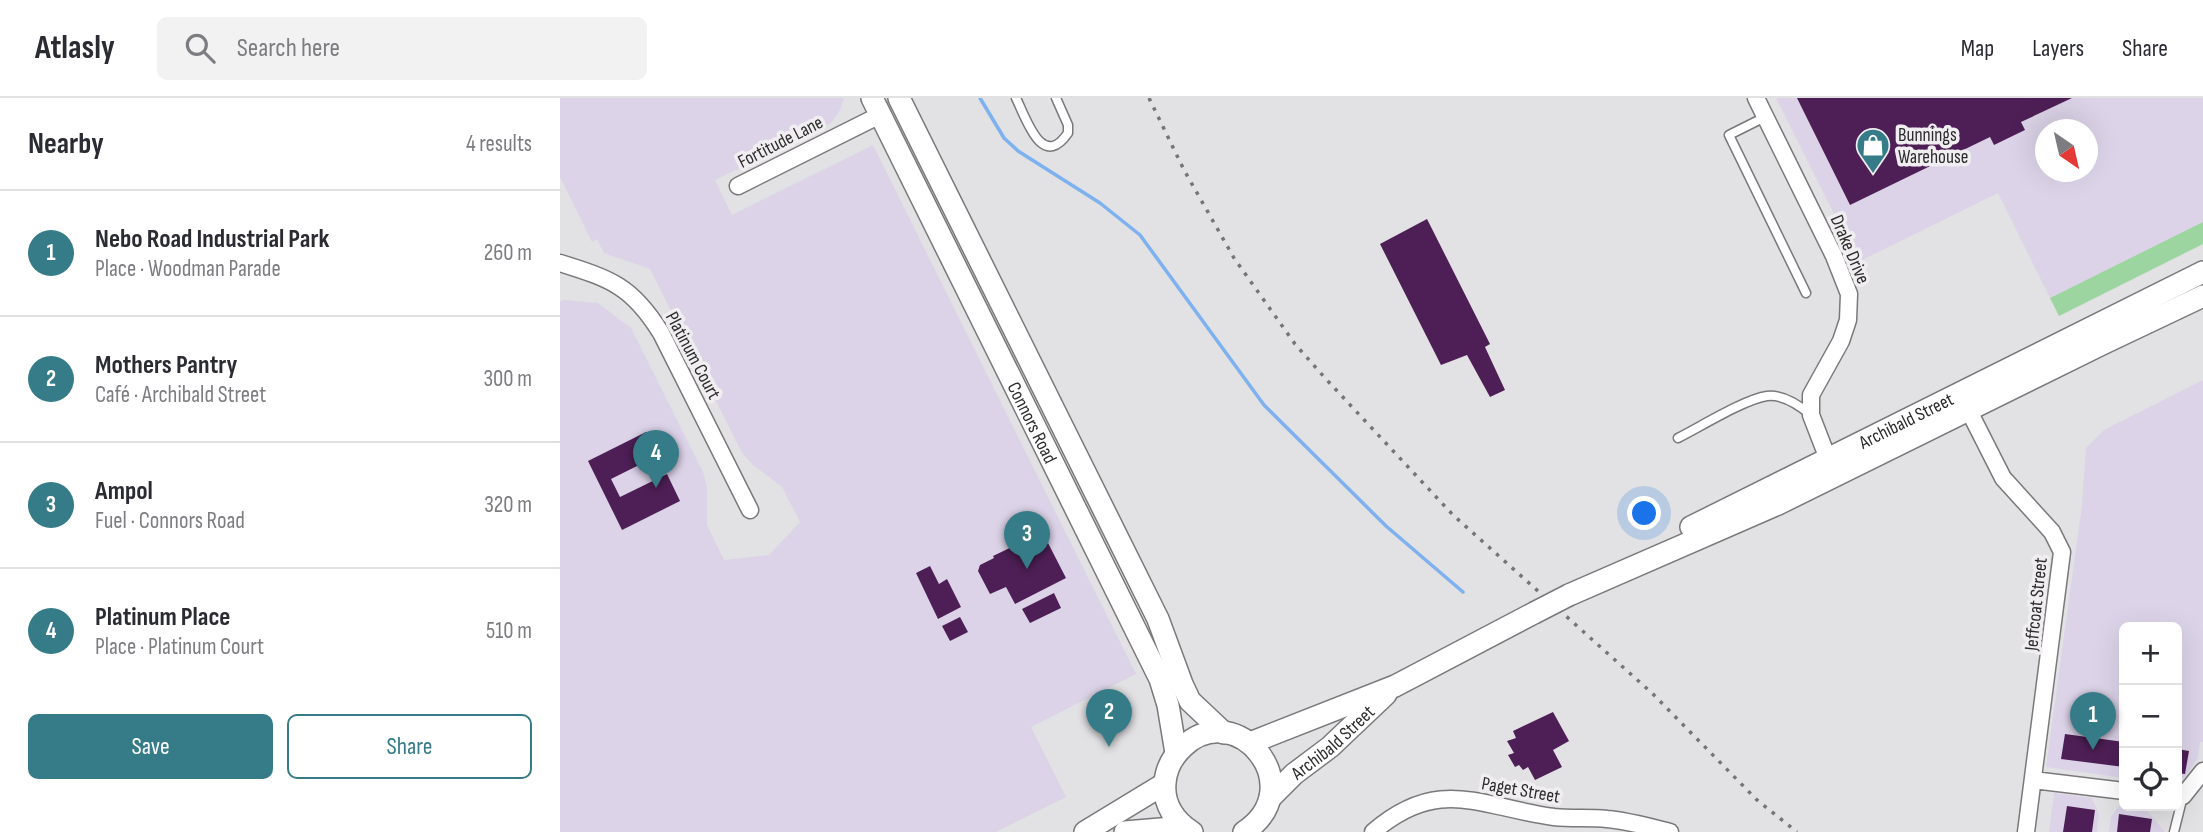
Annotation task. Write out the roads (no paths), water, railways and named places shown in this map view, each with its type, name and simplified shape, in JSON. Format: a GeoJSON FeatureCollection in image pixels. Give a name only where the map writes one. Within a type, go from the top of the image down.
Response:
{"type":"FeatureCollection","features":[{"type":"Feature","properties":{"kind":"street","name":"Drake Drive"},"geometry":{"type":"LineString","coordinates":[[1756,98],[1834,256],[1849,294],[1848,320],[1841,341],[1811,395],[1811,415]]}},
{"type":"Feature","properties":{"kind":"street","name":"Connors Road"},"geometry":{"type":"LineString","coordinates":[[904,102],[1153,608],[1190,701],[1224,733]]}},
{"type":"Feature","properties":{"kind":"street","name":"Connors Road"},"geometry":{"type":"LineString","coordinates":[[876,106],[1157,671],[1165,692],[1176,753]]}},
{"type":"Feature","properties":{"kind":"street","name":"Fortitude Lane"},"geometry":{"type":"LineString","coordinates":[[737,186],[876,106]]}},
{"type":"Feature","properties":{"kind":"street","name":"Platinum Court"},"geometry":{"type":"LineString","coordinates":[[560,263],[612,282],[626,290],[646,309],[661,333],[750,510]]}},
{"type":"Feature","properties":{"kind":"street","name":"Archibald Street"},"geometry":{"type":"LineString","coordinates":[[1250,743],[1395,686],[1611,575],[1680,533],[1832,467],[1964,401],[2203,272]]}},
{"type":"Feature","properties":{"kind":"street","name":"Archibald Street"},"geometry":{"type":"LineString","coordinates":[[1964,401],[2203,296]]}},
{"type":"Feature","properties":{"kind":"street","name":"Jeffcoat Street"},"geometry":{"type":"LineString","coordinates":[[1964,401],[2003,478],[2052,532],[2062,552],[2026,832]]}},
{"type":"Feature","properties":{"kind":"street"},"geometry":{"type":"LineString","coordinates":[[1811,415],[1832,467]]}},
{"type":"Feature","properties":{"kind":"street","name":"Archibald Street"},"geometry":{"type":"LineString","coordinates":[[1244,832],[1266,815],[1294,774],[1329,747],[1395,686]]}},
{"type":"Feature","properties":{"kind":"street"},"geometry":{"type":"LineString","coordinates":[[1188,830],[1173,815],[1166,801],[1164,785],[1167,768],[1176,753],[1189,741],[1206,734],[1224,733],[1238,736],[1261,754],[1271,782],[1266,815]]}},
{"type":"Feature","properties":{"kind":"street"},"geometry":{"type":"LineString","coordinates":[[2182,794],[2203,771]]}},
{"type":"Feature","properties":{"kind":"street"},"geometry":{"type":"LineString","coordinates":[[2033,780],[2119,790]]}},
{"type":"Feature","properties":{"kind":"street"},"geometry":{"type":"LineString","coordinates":[[1086,832],[1164,785]]}},
{"type":"Feature","properties":{"kind":"street","name":"Paget Street"},"geometry":{"type":"LineString","coordinates":[[1373,832],[1407,807],[1445,798],[1498,805],[1537,815],[1626,822],[1670,832]]}},
{"type":"Feature","properties":{"kind":"street"},"geometry":{"type":"LineString","coordinates":[[1125,832],[1188,830]]}},
{"type":"Feature","properties":{"kind":"lane"},"geometry":{"type":"LineString","coordinates":[[1016,98],[1033,134],[1039,143],[1047,147],[1055,146],[1068,133],[1068,125],[1056,98]]}},
{"type":"Feature","properties":{"kind":"lane"},"geometry":{"type":"LineString","coordinates":[[1765,117],[1729,135],[1806,293]]}},
{"type":"Feature","properties":{"kind":"lane"},"geometry":{"type":"LineString","coordinates":[[1678,438],[1753,400],[1769,396],[1783,397],[1811,415]]}},
{"type":"Feature","properties":{"kind":"lane"},"geometry":{"type":"LineString","coordinates":[[2174,832],[2178,811]]}},
{"type":"Feature","properties":{"kind":"waterway"},"geometry":{"type":"LineString","coordinates":[[980,98],[1004,138],[1018,151],[1100,203],[1140,235],[1264,405],[1386,526],[1463,592]]}},
{"type":"Feature","properties":{"kind":"railway"},"geometry":{"type":"LineString","coordinates":[[1149,98],[1184,170],[1234,258],[1295,344],[1325,378],[1453,515],[1653,694],[1757,800],[1797,832]]}},
{"type":"Feature","properties":{"kind":"place","name":"Bunnings Warehouse"},"geometry":{"type":"Point","coordinates":[1873,175]}},
{"type":"Feature","properties":{"kind":"place","name":"Platinum Place"},"geometry":{"type":"Point","coordinates":[656,488]}},
{"type":"Feature","properties":{"kind":"place","name":"Ampol"},"geometry":{"type":"Point","coordinates":[1027,569]}},
{"type":"Feature","properties":{"kind":"place","name":"Mothers Pantry"},"geometry":{"type":"Point","coordinates":[1109,747]}},
{"type":"Feature","properties":{"kind":"place","name":"Nebo Road Industrial Park"},"geometry":{"type":"Point","coordinates":[2093,750]}}]}
